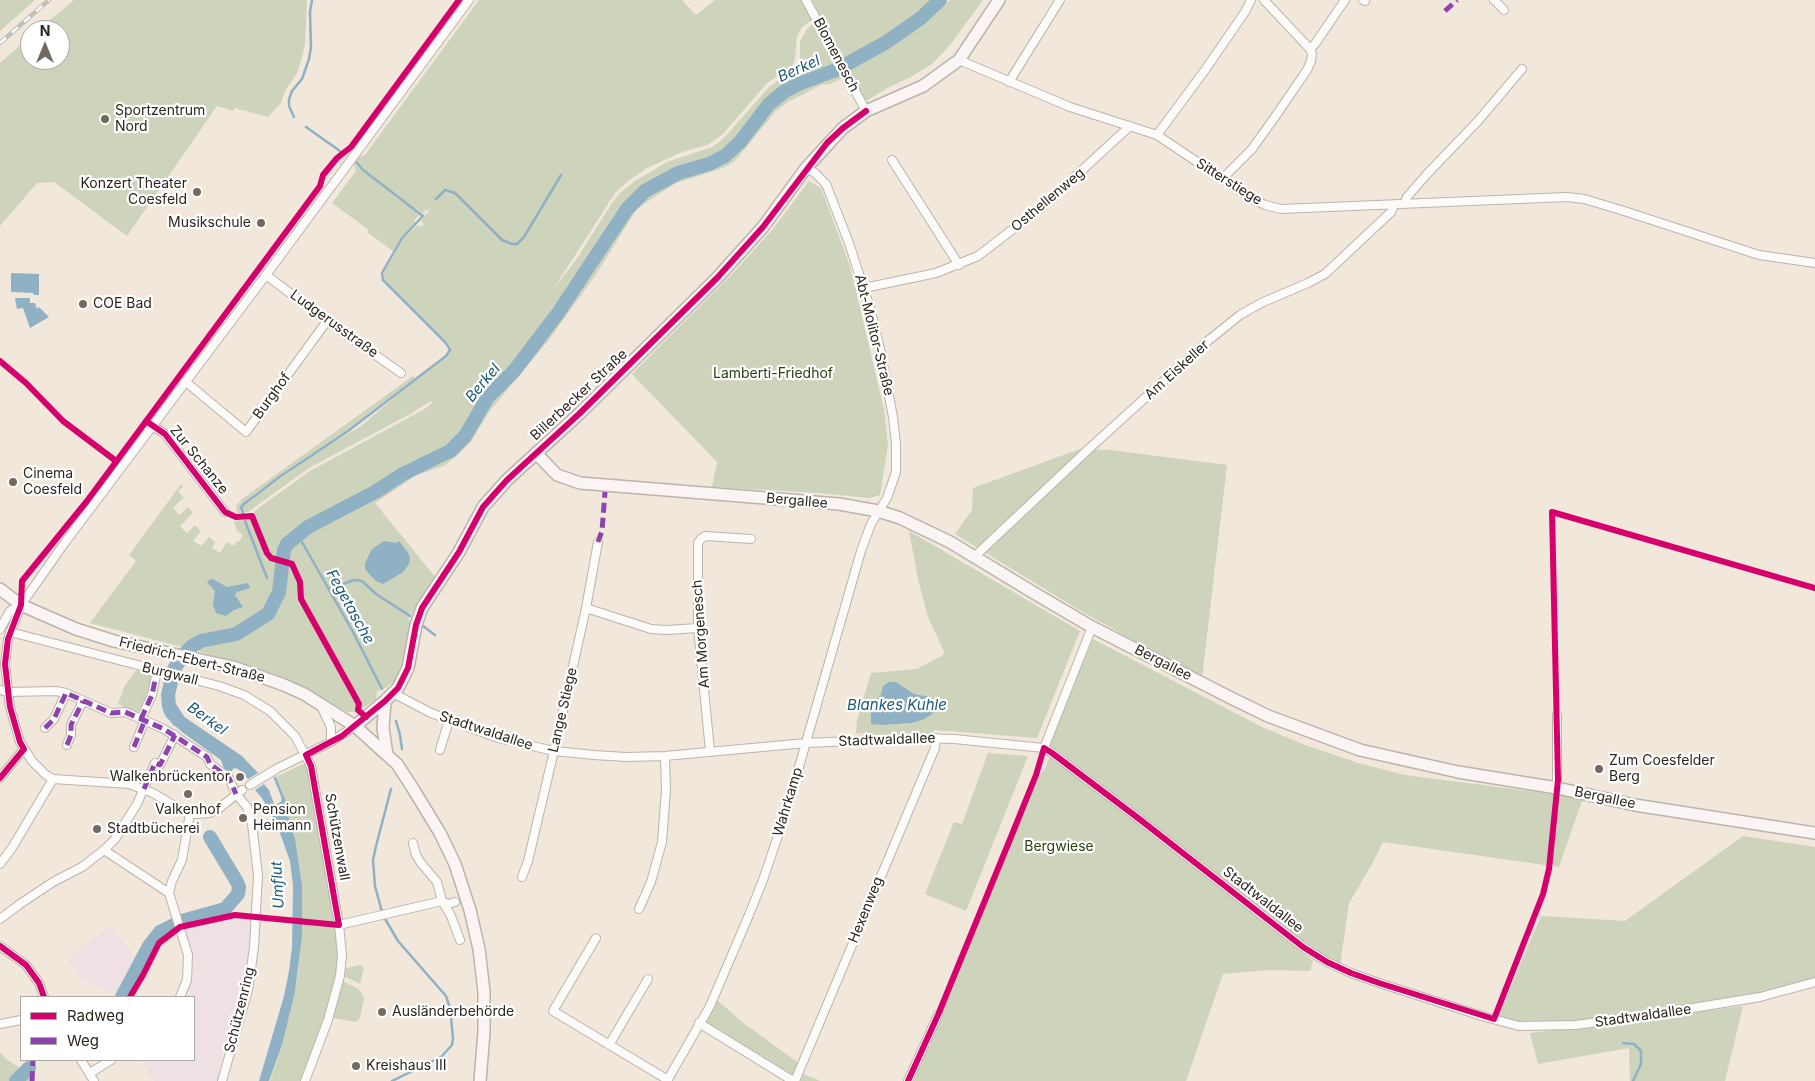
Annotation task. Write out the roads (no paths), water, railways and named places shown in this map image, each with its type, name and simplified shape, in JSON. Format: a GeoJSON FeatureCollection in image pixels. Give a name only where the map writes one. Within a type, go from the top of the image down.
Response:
{"type":"FeatureCollection","features":[{"type":"Feature","properties":{"kind":"street"},"geometry":{"type":"LineString","coordinates":[[239,792],[217,810],[202,814],[190,813],[144,789],[116,782],[54,779],[46,775],[20,742],[4,691],[6,650],[10,632],[21,605],[66,541],[469,0]]}},
{"type":"Feature","properties":{"kind":"street","name":"Billerbecker Straße"},"geometry":{"type":"LineString","coordinates":[[355,726],[389,697],[403,679],[408,668],[416,625],[426,602],[459,552],[484,507],[507,480],[579,414],[717,278],[763,227],[806,168],[843,128],[866,111],[916,90],[932,81],[959,60],[1000,0]]}},
{"type":"Feature","properties":{"kind":"street"},"geometry":{"type":"LineString","coordinates":[[1009,82],[1060,0]]}},
{"type":"Feature","properties":{"kind":"street"},"geometry":{"type":"LineString","coordinates":[[1157,135],[1205,70],[1245,12],[1251,0]]}},
{"type":"Feature","properties":{"kind":"street"},"geometry":{"type":"LineString","coordinates":[[1222,179],[1252,149],[1307,70],[1312,54],[1310,49],[1264,0]]}},
{"type":"Feature","properties":{"kind":"street"},"geometry":{"type":"LineString","coordinates":[[1310,49],[1316,44],[1345,0]]}},
{"type":"Feature","properties":{"kind":"street"},"geometry":{"type":"LineString","coordinates":[[1494,0],[1504,10]]}},
{"type":"Feature","properties":{"kind":"street","name":"Blomenesch"},"geometry":{"type":"LineString","coordinates":[[808,3],[866,111]]}},
{"type":"Feature","properties":{"kind":"street","name":"Sitterstiege"},"geometry":{"type":"LineString","coordinates":[[959,60],[1070,107],[1157,135],[1252,198],[1265,205],[1281,209],[1551,196],[1584,199],[1680,228],[1759,255],[1815,263]]}},
{"type":"Feature","properties":{"kind":"street"},"geometry":{"type":"LineString","coordinates":[[1404,204],[1407,197],[1427,174],[1478,121],[1522,69]]}},
{"type":"Feature","properties":{"kind":"street","name":"Osthellenweg"},"geometry":{"type":"LineString","coordinates":[[864,288],[936,273],[978,256],[1043,206],[1130,126]]}},
{"type":"Feature","properties":{"kind":"street"},"geometry":{"type":"LineString","coordinates":[[892,160],[959,265]]}},
{"type":"Feature","properties":{"kind":"street","name":"Abt-Molitor-Straße"},"geometry":{"type":"LineString","coordinates":[[806,168],[815,173],[826,184],[864,288],[882,358],[894,418],[896,472],[888,498],[878,511]]}},
{"type":"Feature","properties":{"kind":"street","name":"Am Eiskeller"},"geometry":{"type":"LineString","coordinates":[[974,556],[1209,340],[1247,311],[1261,303],[1325,274],[1391,212],[1394,205]]}},
{"type":"Feature","properties":{"kind":"street","name":"Ludgerusstraße"},"geometry":{"type":"LineString","coordinates":[[266,275],[327,321],[402,373]]}},
{"type":"Feature","properties":{"kind":"street","name":"Burghof"},"geometry":{"type":"LineString","coordinates":[[186,382],[246,432],[327,321]]}},
{"type":"Feature","properties":{"kind":"street","name":"Zur Schanze"},"geometry":{"type":"LineString","coordinates":[[153,426],[165,434],[225,512]]}},
{"type":"Feature","properties":{"kind":"street","name":"Bergallee"},"geometry":{"type":"LineString","coordinates":[[536,453],[551,471],[580,483],[822,502],[878,511],[930,531],[1092,627],[1268,716],[1360,750],[1458,772],[1558,788],[1651,808],[1815,833]]}},
{"type":"Feature","properties":{"kind":"street","name":"Wahrkamp"},"geometry":{"type":"LineString","coordinates":[[668,1081],[710,1006],[749,916],[786,812],[861,551],[878,511]]}},
{"type":"Feature","properties":{"kind":"street","name":"Am Morgenesch"},"geometry":{"type":"LineString","coordinates":[[710,752],[698,628],[698,543],[705,536],[751,539]]}},
{"type":"Feature","properties":{"kind":"street","name":"Lange Stiege"},"geometry":{"type":"LineString","coordinates":[[522,877],[528,861],[554,751],[586,608],[598,542]]}},
{"type":"Feature","properties":{"kind":"street","name":"Friedrich-Ebert-Straße"},"geometry":{"type":"LineString","coordinates":[[0,589],[21,605],[76,629],[114,641],[189,657],[261,676],[284,685],[320,704],[355,726],[397,764],[440,833],[455,864],[470,910],[479,949],[484,992],[484,1032],[480,1081]]}},
{"type":"Feature","properties":{"kind":"street"},"geometry":{"type":"LineString","coordinates":[[0,629],[10,611],[21,605]]}},
{"type":"Feature","properties":{"kind":"street"},"geometry":{"type":"LineString","coordinates":[[586,608],[651,629],[698,628]]}},
{"type":"Feature","properties":{"kind":"street"},"geometry":{"type":"LineString","coordinates":[[1044,748],[1092,627]]}},
{"type":"Feature","properties":{"kind":"street","name":"Burgwall"},"geometry":{"type":"LineString","coordinates":[[10,632],[218,686],[244,696],[270,711],[287,726],[306,755]]}},
{"type":"Feature","properties":{"kind":"street"},"geometry":{"type":"LineString","coordinates":[[134,747],[160,672]]}},
{"type":"Feature","properties":{"kind":"street"},"geometry":{"type":"LineString","coordinates":[[4,691],[56,691],[66,693],[54,720],[45,728]]}},
{"type":"Feature","properties":{"kind":"street","name":"Schützenring"},"geometry":{"type":"LineString","coordinates":[[66,693],[111,713],[126,712],[175,735],[206,757],[210,764],[229,778],[247,808],[256,842],[258,875],[251,974],[222,1081]]}},
{"type":"Feature","properties":{"kind":"street"},"geometry":{"type":"LineString","coordinates":[[387,755],[383,728],[389,697]]}},
{"type":"Feature","properties":{"kind":"street","name":"Stadtwaldallee"},"geometry":{"type":"LineString","coordinates":[[389,697],[413,704],[498,738],[554,751],[626,757],[665,756],[806,743],[936,738],[1044,748],[1107,794],[1302,946],[1326,962],[1380,983],[1518,1026],[1575,1025],[1726,1004],[1760,998],[1815,982]]}},
{"type":"Feature","properties":{"kind":"street"},"geometry":{"type":"LineString","coordinates":[[67,745],[71,735],[71,726],[83,701]]}},
{"type":"Feature","properties":{"kind":"street"},"geometry":{"type":"LineString","coordinates":[[320,704],[330,727],[331,742]]}},
{"type":"Feature","properties":{"kind":"street"},"geometry":{"type":"LineString","coordinates":[[1557,715],[1558,788]]}},
{"type":"Feature","properties":{"kind":"street"},"geometry":{"type":"LineString","coordinates":[[440,750],[449,720]]}},
{"type":"Feature","properties":{"kind":"street"},"geometry":{"type":"LineString","coordinates":[[250,786],[262,777],[331,742],[355,726]]}},
{"type":"Feature","properties":{"kind":"street"},"geometry":{"type":"LineString","coordinates":[[0,919],[54,882],[82,867],[115,839],[142,795],[155,763],[160,765],[175,735]]}},
{"type":"Feature","properties":{"kind":"street","name":"Hexenweg"},"geometry":{"type":"LineString","coordinates":[[794,1081],[935,748],[936,738]]}},
{"type":"Feature","properties":{"kind":"street"},"geometry":{"type":"LineString","coordinates":[[0,778],[24,749]]}},
{"type":"Feature","properties":{"kind":"street","name":"Schützenwall"},"geometry":{"type":"LineString","coordinates":[[305,1081],[328,1020],[340,976],[342,955],[339,925],[311,766],[306,755]]}},
{"type":"Feature","properties":{"kind":"street"},"geometry":{"type":"LineString","coordinates":[[638,909],[650,882],[662,842],[666,790],[665,756]]}},
{"type":"Feature","properties":{"kind":"street"},"geometry":{"type":"LineString","coordinates":[[0,864],[12,848],[54,779]]}},
{"type":"Feature","properties":{"kind":"street"},"geometry":{"type":"LineString","coordinates":[[180,996],[186,980],[188,960],[185,942],[169,893],[172,880],[182,860],[190,813]]}},
{"type":"Feature","properties":{"kind":"street"},"geometry":{"type":"LineString","coordinates":[[414,843],[416,855],[438,882],[442,901],[451,916],[460,940]]}},
{"type":"Feature","properties":{"kind":"street"},"geometry":{"type":"LineString","coordinates":[[104,850],[169,893]]}},
{"type":"Feature","properties":{"kind":"street"},"geometry":{"type":"LineString","coordinates":[[339,925],[442,901],[448,904],[455,902]]}},
{"type":"Feature","properties":{"kind":"street"},"geometry":{"type":"LineString","coordinates":[[596,938],[553,1010],[668,1081]]}},
{"type":"Feature","properties":{"kind":"street"},"geometry":{"type":"LineString","coordinates":[[0,946],[26,966],[39,983],[44,996]]}},
{"type":"Feature","properties":{"kind":"street"},"geometry":{"type":"LineString","coordinates":[[609,1045],[648,979]]}},
{"type":"Feature","properties":{"kind":"street"},"geometry":{"type":"LineString","coordinates":[[908,1081],[938,1014]]}},
{"type":"Feature","properties":{"kind":"street"},"geometry":{"type":"LineString","coordinates":[[0,1024],[20,1020]]}},
{"type":"Feature","properties":{"kind":"street"},"geometry":{"type":"LineString","coordinates":[[699,1023],[794,1081]]}},
{"type":"Feature","properties":{"kind":"street"},"geometry":{"type":"LineString","coordinates":[[82,1061],[94,1081]]}},
{"type":"Feature","properties":{"kind":"street"},"geometry":{"type":"LineString","coordinates":[[90,1073],[109,1061]]}},
{"type":"Feature","properties":{"kind":"water"},"geometry":{"type":"Polygon","coordinates":[[[11,273],[39,274],[39,295],[11,292],[11,273]]]}},
{"type":"Feature","properties":{"kind":"water"},"geometry":{"type":"Polygon","coordinates":[[[15,298],[30,298],[30,303],[35,303],[37,309],[39,307],[49,317],[30,328],[23,308],[17,309],[15,298]]]}},
{"type":"Feature","properties":{"kind":"water"},"geometry":{"type":"Polygon","coordinates":[[[384,541],[396,543],[399,541],[409,554],[410,559],[403,572],[383,584],[376,581],[369,574],[365,569],[365,563],[372,549],[384,541]]]}},
{"type":"Feature","properties":{"kind":"water"},"geometry":{"type":"Polygon","coordinates":[[[213,579],[227,587],[248,583],[250,588],[237,592],[235,595],[243,607],[234,610],[226,616],[216,613],[213,605],[215,591],[207,583],[213,579]]]}},
{"type":"Feature","properties":{"kind":"water","name":"Blankes Kuhle"},"geometry":{"type":"Polygon","coordinates":[[[889,682],[896,682],[914,694],[931,697],[937,704],[935,712],[924,719],[912,723],[871,724],[871,709],[881,694],[883,686],[889,682]]]}},
{"type":"Feature","properties":{"kind":"water"},"geometry":{"type":"Polygon","coordinates":[[[169,706],[173,706],[177,712],[242,756],[258,773],[248,779],[238,769],[234,768],[230,773],[223,772],[221,760],[182,732],[166,717],[163,711],[169,706]]]}},
{"type":"Feature","properties":{"kind":"water"},"geometry":{"type":"Polygon","coordinates":[[[264,784],[269,790],[275,807],[284,796],[287,805],[290,826],[295,838],[302,885],[302,936],[295,992],[282,1045],[269,1081],[259,1081],[284,996],[292,947],[293,886],[290,861],[277,825],[262,798],[255,790],[264,784]]]}},
{"type":"Feature","properties":{"kind":"waterway"},"geometry":{"type":"LineString","coordinates":[[294,117],[289,106],[289,99],[292,91],[302,79],[309,59],[312,0]]}},
{"type":"Feature","properties":{"kind":"waterway","name":"Berkel"},"geometry":{"type":"LineString","coordinates":[[178,720],[169,706],[168,695],[174,669],[183,656],[192,646],[201,641],[236,634],[268,614],[279,592],[284,550],[287,544],[308,527],[375,492],[403,474],[450,451],[465,436],[488,397],[514,371],[558,313],[627,209],[645,191],[678,173],[709,164],[725,156],[740,142],[769,104],[785,91],[836,70],[885,43],[921,18],[940,0]]}},
{"type":"Feature","properties":{"kind":"waterway"},"geometry":{"type":"LineString","coordinates":[[306,127],[340,151]]}},
{"type":"Feature","properties":{"kind":"waterway"},"geometry":{"type":"LineString","coordinates":[[243,513],[241,507],[245,503],[281,476],[348,431],[446,356],[450,350],[446,343],[383,280],[382,273],[402,238],[423,216],[363,170],[356,162]]}},
{"type":"Feature","properties":{"kind":"waterway"},"geometry":{"type":"LineString","coordinates":[[436,199],[445,190],[455,193],[502,240],[517,244],[524,237],[561,175]]}},
{"type":"Feature","properties":{"kind":"waterway"},"geometry":{"type":"LineString","coordinates":[[245,521],[267,578]]}},
{"type":"Feature","properties":{"kind":"waterway","name":"Fegetasche"},"geometry":{"type":"LineString","coordinates":[[298,535],[353,632],[382,689]]}},
{"type":"Feature","properties":{"kind":"waterway"},"geometry":{"type":"LineString","coordinates":[[329,589],[354,580],[362,581],[376,594],[410,616]]}},
{"type":"Feature","properties":{"kind":"waterway"},"geometry":{"type":"LineString","coordinates":[[423,626],[435,635]]}},
{"type":"Feature","properties":{"kind":"waterway","name":"Fegetasche"},"geometry":{"type":"LineString","coordinates":[[396,721],[402,749]]}},
{"type":"Feature","properties":{"kind":"waterway"},"geometry":{"type":"LineString","coordinates":[[275,778],[283,798]]}},
{"type":"Feature","properties":{"kind":"waterway","name":"Fegetasche"},"geometry":{"type":"LineString","coordinates":[[382,912],[375,886],[373,860],[391,789]]}},
{"type":"Feature","properties":{"kind":"waterway","name":"Berkel"},"geometry":{"type":"LineString","coordinates":[[123,996],[149,946],[160,932],[182,921],[225,909],[238,894],[239,887],[237,882],[210,837]]}},
{"type":"Feature","properties":{"kind":"waterway","name":"Fegetasche"},"geometry":{"type":"LineString","coordinates":[[384,917],[398,941],[446,996],[450,1008],[453,1038],[452,1045],[441,1057],[392,1081]]}},
{"type":"Feature","properties":{"kind":"waterway"},"geometry":{"type":"LineString","coordinates":[[1623,1043],[1634,1044],[1641,1051],[1641,1064],[1633,1081]]}},
{"type":"Feature","properties":{"kind":"waterway","name":"Berkel"},"geometry":{"type":"LineString","coordinates":[[16,1081],[29,1068]]}},
{"type":"Feature","properties":{"kind":"railway"},"geometry":{"type":"LineString","coordinates":[[0,43],[49,0]]}},
{"type":"Feature","properties":{"kind":"place","name":"Sportzentrum Nord"},"geometry":{"type":"Point","coordinates":[105,119]}},
{"type":"Feature","properties":{"kind":"place","name":"Konzert Theater Coesfeld"},"geometry":{"type":"Point","coordinates":[197,192]}},
{"type":"Feature","properties":{"kind":"place","name":"Musikschule"},"geometry":{"type":"Point","coordinates":[261,223]}},
{"type":"Feature","properties":{"kind":"place","name":"COE Bad"},"geometry":{"type":"Point","coordinates":[83,304]}},
{"type":"Feature","properties":{"kind":"place","name":"Cinema Coesfeld"},"geometry":{"type":"Point","coordinates":[13,482]}},
{"type":"Feature","properties":{"kind":"place","name":"Zum Coesfelder Berg"},"geometry":{"type":"Point","coordinates":[1599,769]}},
{"type":"Feature","properties":{"kind":"place","name":"Walkenbrückentor"},"geometry":{"type":"Point","coordinates":[240,777]}},
{"type":"Feature","properties":{"kind":"place","name":"Valkenhof"},"geometry":{"type":"Point","coordinates":[188,794]}},
{"type":"Feature","properties":{"kind":"place","name":"Pension Heimann"},"geometry":{"type":"Point","coordinates":[243,818]}},
{"type":"Feature","properties":{"kind":"place","name":"Stadtbücherei"},"geometry":{"type":"Point","coordinates":[97,829]}},
{"type":"Feature","properties":{"kind":"place","name":"Ausländerbehörde"},"geometry":{"type":"Point","coordinates":[382,1012]}},
{"type":"Feature","properties":{"kind":"place","name":"Kreishaus Ⅲ"},"geometry":{"type":"Point","coordinates":[356,1066]}},
{"type":"Feature","properties":{"kind":"park label","name":"Lamberti-Friedhof"},"geometry":{"type":"Point","coordinates":[773,374]}},
{"type":"Feature","properties":{"kind":"park label","name":"Bergwiese"},"geometry":{"type":"Point","coordinates":[1059,847]}},
{"type":"Feature","properties":{"kind":"water label","name":"Umflut"},"geometry":{"type":"Point","coordinates":[278,885]}}]}
